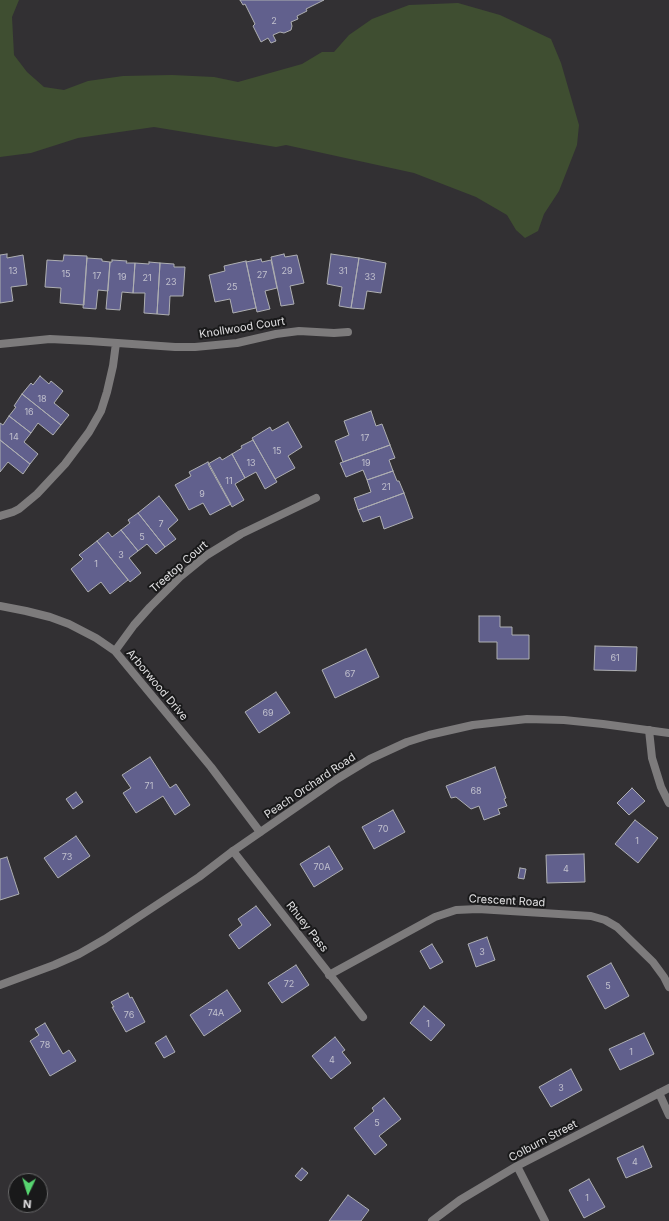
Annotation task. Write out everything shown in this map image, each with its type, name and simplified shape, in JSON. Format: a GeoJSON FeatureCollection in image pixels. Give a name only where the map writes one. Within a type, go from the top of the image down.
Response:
{"type":"FeatureCollection","features":[{"type":"Feature","properties":{"kind":"street","name":"Knollwood Court"},"geometry":{"type":"LineString","coordinates":[[0,344],[50,339],[175,347],[205,346],[237,343],[276,334],[299,331],[334,333],[348,332]]}},
{"type":"Feature","properties":{"kind":"street"},"geometry":{"type":"LineString","coordinates":[[0,516],[13,512],[37,494],[65,464],[89,432],[101,411],[107,392],[113,366],[116,343]]}},
{"type":"Feature","properties":{"kind":"street","name":"Treetop Court"},"geometry":{"type":"LineString","coordinates":[[115,651],[150,607],[180,577],[207,555],[241,534],[316,498]]}},
{"type":"Feature","properties":{"kind":"street","name":"Arborwood Drive"},"geometry":{"type":"LineString","coordinates":[[0,606],[38,614],[69,624],[96,638],[115,651],[211,767],[260,832]]}},
{"type":"Feature","properties":{"kind":"street","name":"Peach Orchard Road"},"geometry":{"type":"LineString","coordinates":[[0,985],[54,965],[79,954],[105,939],[199,877],[233,851],[337,779],[370,759],[408,742],[436,733],[473,725],[526,719],[564,720],[669,733]]}},
{"type":"Feature","properties":{"kind":"street"},"geometry":{"type":"LineString","coordinates":[[649,730],[652,758],[661,787],[669,803]]}},
{"type":"Feature","properties":{"kind":"street","name":"Rhuey Pass"},"geometry":{"type":"LineString","coordinates":[[233,851],[362,1017]]}},
{"type":"Feature","properties":{"kind":"street","name":"Crescent Road"},"geometry":{"type":"LineString","coordinates":[[329,975],[435,917],[456,910],[478,909],[591,916],[605,920],[617,927],[653,962],[669,987]]}},
{"type":"Feature","properties":{"kind":"street","name":"Colburn Street"},"geometry":{"type":"LineString","coordinates":[[432,1221],[460,1200],[517,1166],[669,1088]]}},
{"type":"Feature","properties":{"kind":"street"},"geometry":{"type":"LineString","coordinates":[[659,1093],[669,1115]]}},
{"type":"Feature","properties":{"kind":"street"},"geometry":{"type":"LineString","coordinates":[[517,1166],[545,1221]]}},
{"type":"Feature","properties":{"kind":"green space"},"geometry":{"type":"Polygon","coordinates":[[[0,0],[19,0],[12,17],[14,55],[27,72],[44,87],[64,90],[88,81],[123,76],[172,75],[214,77],[238,82],[302,64],[322,52],[334,52],[349,35],[372,19],[409,5],[458,3],[500,15],[551,39],[561,63],[579,125],[577,145],[559,191],[544,214],[538,231],[525,238],[516,230],[507,215],[476,197],[414,173],[286,145],[276,147],[154,127],[78,138],[31,153],[0,157],[0,0]]]}},
{"type":"Feature","properties":{"kind":"building"},"geometry":{"type":"Polygon","coordinates":[[[240,0],[324,0],[306,9],[307,11],[297,16],[298,19],[291,22],[291,30],[273,35],[276,41],[271,43],[268,38],[261,42],[253,26],[255,24],[245,4],[243,5],[240,0]]]}},
{"type":"Feature","properties":{"kind":"building"},"geometry":{"type":"Polygon","coordinates":[[[7,254],[7,258],[23,255],[27,285],[11,287],[13,301],[0,303],[0,255],[7,254]]]}},
{"type":"Feature","properties":{"kind":"building"},"geometry":{"type":"Polygon","coordinates":[[[284,254],[285,257],[297,255],[304,283],[290,286],[294,304],[281,306],[271,257],[284,254]]]}},
{"type":"Feature","properties":{"kind":"building"},"geometry":{"type":"Polygon","coordinates":[[[331,254],[359,258],[351,308],[339,306],[342,287],[327,284],[331,254]]]}},
{"type":"Feature","properties":{"kind":"building"},"geometry":{"type":"Polygon","coordinates":[[[64,255],[87,256],[84,305],[60,303],[61,288],[45,287],[47,260],[63,261],[64,255]]]}},
{"type":"Feature","properties":{"kind":"building"},"geometry":{"type":"Polygon","coordinates":[[[87,258],[102,259],[102,261],[110,262],[108,291],[98,290],[96,309],[83,308],[87,258]]]}},
{"type":"Feature","properties":{"kind":"building"},"geometry":{"type":"Polygon","coordinates":[[[359,258],[386,263],[381,293],[367,291],[364,309],[351,308],[359,258]]]}},
{"type":"Feature","properties":{"kind":"building"},"geometry":{"type":"Polygon","coordinates":[[[261,259],[262,262],[271,260],[277,288],[265,291],[270,309],[257,312],[246,262],[261,259]]]}},
{"type":"Feature","properties":{"kind":"building"},"geometry":{"type":"Polygon","coordinates":[[[112,260],[135,263],[133,293],[122,292],[120,310],[106,309],[110,262],[112,262],[112,260]]]}},
{"type":"Feature","properties":{"kind":"building"},"geometry":{"type":"Polygon","coordinates":[[[246,261],[256,308],[233,313],[230,299],[215,302],[209,275],[225,271],[224,266],[246,261]]]}},
{"type":"Feature","properties":{"kind":"building"},"geometry":{"type":"Polygon","coordinates":[[[149,262],[160,263],[157,314],[144,313],[145,293],[133,293],[135,263],[149,264],[149,262]]]}},
{"type":"Feature","properties":{"kind":"building"},"geometry":{"type":"Polygon","coordinates":[[[160,263],[174,264],[174,267],[185,267],[183,296],[170,296],[169,315],[157,314],[160,263]]]}},
{"type":"Feature","properties":{"kind":"building"},"geometry":{"type":"Polygon","coordinates":[[[40,376],[49,384],[51,381],[63,391],[54,403],[69,415],[61,425],[22,394],[31,383],[33,385],[40,376]]]}},
{"type":"Feature","properties":{"kind":"building"},"geometry":{"type":"Polygon","coordinates":[[[22,394],[61,425],[53,435],[38,423],[31,433],[9,416],[16,407],[14,406],[22,394]]]}},
{"type":"Feature","properties":{"kind":"building"},"geometry":{"type":"Polygon","coordinates":[[[371,411],[376,426],[382,424],[390,445],[343,462],[335,441],[349,435],[344,421],[371,411]]]}},
{"type":"Feature","properties":{"kind":"building"},"geometry":{"type":"Polygon","coordinates":[[[9,416],[31,433],[24,442],[38,454],[30,464],[0,440],[0,423],[3,425],[9,416]]]}},
{"type":"Feature","properties":{"kind":"building"},"geometry":{"type":"Polygon","coordinates":[[[288,422],[302,447],[288,456],[295,468],[275,479],[252,438],[270,427],[272,431],[288,422]]]}},
{"type":"Feature","properties":{"kind":"building"},"geometry":{"type":"Polygon","coordinates":[[[0,440],[30,464],[23,474],[8,462],[0,472],[0,440]]]}},
{"type":"Feature","properties":{"kind":"building"},"geometry":{"type":"Polygon","coordinates":[[[253,440],[277,482],[265,489],[256,472],[245,478],[232,454],[242,448],[241,446],[253,440]]]}},
{"type":"Feature","properties":{"kind":"building"},"geometry":{"type":"Polygon","coordinates":[[[390,445],[395,458],[389,460],[393,471],[367,480],[363,470],[346,477],[340,463],[390,445]]]}},
{"type":"Feature","properties":{"kind":"building"},"geometry":{"type":"Polygon","coordinates":[[[232,454],[245,478],[235,484],[244,500],[232,507],[208,464],[220,457],[222,460],[232,454]]]}},
{"type":"Feature","properties":{"kind":"building"},"geometry":{"type":"Polygon","coordinates":[[[208,462],[231,504],[210,515],[203,503],[189,510],[175,485],[191,476],[189,472],[208,462]]]}},
{"type":"Feature","properties":{"kind":"building"},"geometry":{"type":"Polygon","coordinates":[[[393,471],[404,493],[358,510],[354,498],[371,492],[367,480],[393,471]]]}},
{"type":"Feature","properties":{"kind":"building"},"geometry":{"type":"Polygon","coordinates":[[[404,493],[413,518],[384,529],[380,516],[363,522],[358,510],[404,493]]]}},
{"type":"Feature","properties":{"kind":"building"},"geometry":{"type":"Polygon","coordinates":[[[159,496],[178,520],[168,529],[176,539],[165,547],[138,513],[159,496]]]}},
{"type":"Feature","properties":{"kind":"building"},"geometry":{"type":"Polygon","coordinates":[[[138,513],[165,547],[156,554],[147,544],[138,551],[121,530],[130,523],[128,520],[138,513]]]}},
{"type":"Feature","properties":{"kind":"building"},"geometry":{"type":"Polygon","coordinates":[[[121,530],[138,551],[129,558],[141,573],[130,582],[97,541],[108,532],[112,537],[121,530]]]}},
{"type":"Feature","properties":{"kind":"building"},"geometry":{"type":"Polygon","coordinates":[[[97,541],[128,580],[110,594],[101,582],[88,592],[71,569],[83,559],[79,555],[97,541]]]}},
{"type":"Feature","properties":{"kind":"building"},"geometry":{"type":"Polygon","coordinates":[[[479,616],[500,616],[500,627],[512,627],[512,635],[529,635],[529,659],[497,659],[497,642],[479,642],[479,616]]]}},
{"type":"Feature","properties":{"kind":"building"},"geometry":{"type":"Polygon","coordinates":[[[595,646],[637,647],[636,671],[594,670],[595,646]]]}},
{"type":"Feature","properties":{"kind":"building"},"geometry":{"type":"Polygon","coordinates":[[[366,649],[379,677],[335,698],[322,670],[366,649]]]}},
{"type":"Feature","properties":{"kind":"building"},"geometry":{"type":"Polygon","coordinates":[[[276,692],[290,713],[259,733],[245,712],[276,692]]]}},
{"type":"Feature","properties":{"kind":"building"},"geometry":{"type":"Polygon","coordinates":[[[150,757],[170,788],[176,784],[190,805],[175,815],[163,796],[136,813],[123,793],[131,788],[122,775],[150,757]]]}},
{"type":"Feature","properties":{"kind":"building"},"geometry":{"type":"Polygon","coordinates":[[[495,767],[506,798],[504,799],[507,806],[498,809],[500,814],[484,820],[479,806],[471,809],[456,797],[451,798],[446,786],[495,767]]]}},
{"type":"Feature","properties":{"kind":"building"},"geometry":{"type":"Polygon","coordinates":[[[632,788],[645,801],[629,815],[617,803],[632,788]]]}},
{"type":"Feature","properties":{"kind":"building"},"geometry":{"type":"Polygon","coordinates":[[[76,792],[83,802],[73,809],[66,799],[76,792]]]}},
{"type":"Feature","properties":{"kind":"building"},"geometry":{"type":"Polygon","coordinates":[[[393,810],[405,832],[374,849],[362,827],[393,810]]]}},
{"type":"Feature","properties":{"kind":"building"},"geometry":{"type":"Polygon","coordinates":[[[635,820],[658,838],[638,863],[615,844],[635,820]]]}},
{"type":"Feature","properties":{"kind":"building"},"geometry":{"type":"Polygon","coordinates":[[[76,836],[90,856],[58,878],[44,858],[76,836]]]}},
{"type":"Feature","properties":{"kind":"building"},"geometry":{"type":"Polygon","coordinates":[[[329,846],[343,869],[314,887],[300,864],[329,846]]]}},
{"type":"Feature","properties":{"kind":"building"},"geometry":{"type":"Polygon","coordinates":[[[584,854],[585,882],[547,883],[546,855],[584,854]]]}},
{"type":"Feature","properties":{"kind":"building"},"geometry":{"type":"Polygon","coordinates":[[[7,857],[19,894],[0,900],[0,859],[7,857]]]}},
{"type":"Feature","properties":{"kind":"building"},"geometry":{"type":"Polygon","coordinates":[[[520,868],[526,869],[524,879],[518,878],[520,868]]]}},
{"type":"Feature","properties":{"kind":"building"},"geometry":{"type":"Polygon","coordinates":[[[256,906],[271,925],[239,949],[229,935],[242,925],[238,919],[256,906]]]}},
{"type":"Feature","properties":{"kind":"building"},"geometry":{"type":"Polygon","coordinates":[[[487,937],[495,960],[476,967],[468,944],[487,937]]]}},
{"type":"Feature","properties":{"kind":"building"},"geometry":{"type":"Polygon","coordinates":[[[432,944],[443,962],[430,969],[420,951],[432,944]]]}},
{"type":"Feature","properties":{"kind":"building"},"geometry":{"type":"Polygon","coordinates":[[[611,963],[629,996],[605,1009],[587,976],[611,963]]]}},
{"type":"Feature","properties":{"kind":"building"},"geometry":{"type":"Polygon","coordinates":[[[296,965],[309,985],[282,1003],[268,983],[296,965]]]}},
{"type":"Feature","properties":{"kind":"building"},"geometry":{"type":"Polygon","coordinates":[[[227,990],[241,1011],[204,1036],[190,1015],[227,990]]]}},
{"type":"Feature","properties":{"kind":"building"},"geometry":{"type":"Polygon","coordinates":[[[128,993],[130,998],[132,997],[145,1022],[126,1032],[112,1007],[114,1007],[111,1002],[128,993]]]}},
{"type":"Feature","properties":{"kind":"building"},"geometry":{"type":"Polygon","coordinates":[[[424,1006],[445,1025],[431,1041],[410,1023],[424,1006]]]}},
{"type":"Feature","properties":{"kind":"building"},"geometry":{"type":"Polygon","coordinates":[[[45,1023],[63,1054],[69,1050],[76,1061],[50,1076],[30,1041],[39,1035],[35,1029],[45,1023]]]}},
{"type":"Feature","properties":{"kind":"building"},"geometry":{"type":"Polygon","coordinates":[[[644,1033],[654,1054],[620,1070],[609,1049],[644,1033]]]}},
{"type":"Feature","properties":{"kind":"building"},"geometry":{"type":"Polygon","coordinates":[[[166,1036],[175,1052],[164,1058],[155,1043],[166,1036]]]}},
{"type":"Feature","properties":{"kind":"building"},"geometry":{"type":"Polygon","coordinates":[[[335,1037],[345,1050],[342,1052],[351,1063],[331,1079],[312,1056],[335,1037]]]}},
{"type":"Feature","properties":{"kind":"building"},"geometry":{"type":"Polygon","coordinates":[[[571,1069],[582,1090],[551,1107],[539,1087],[571,1069]]]}},
{"type":"Feature","properties":{"kind":"building"},"geometry":{"type":"Polygon","coordinates":[[[384,1098],[401,1119],[379,1136],[387,1145],[375,1155],[354,1128],[374,1111],[372,1108],[384,1098]]]}},
{"type":"Feature","properties":{"kind":"building"},"geometry":{"type":"Polygon","coordinates":[[[643,1146],[652,1167],[626,1178],[617,1158],[643,1146]]]}},
{"type":"Feature","properties":{"kind":"building"},"geometry":{"type":"Polygon","coordinates":[[[302,1168],[308,1173],[301,1181],[295,1176],[302,1168]]]}},
{"type":"Feature","properties":{"kind":"building"},"geometry":{"type":"Polygon","coordinates":[[[589,1179],[605,1207],[584,1218],[569,1190],[589,1179]]]}},
{"type":"Feature","properties":{"kind":"building"},"geometry":{"type":"Polygon","coordinates":[[[348,1195],[369,1210],[361,1221],[329,1221],[348,1195]]]}}]}
